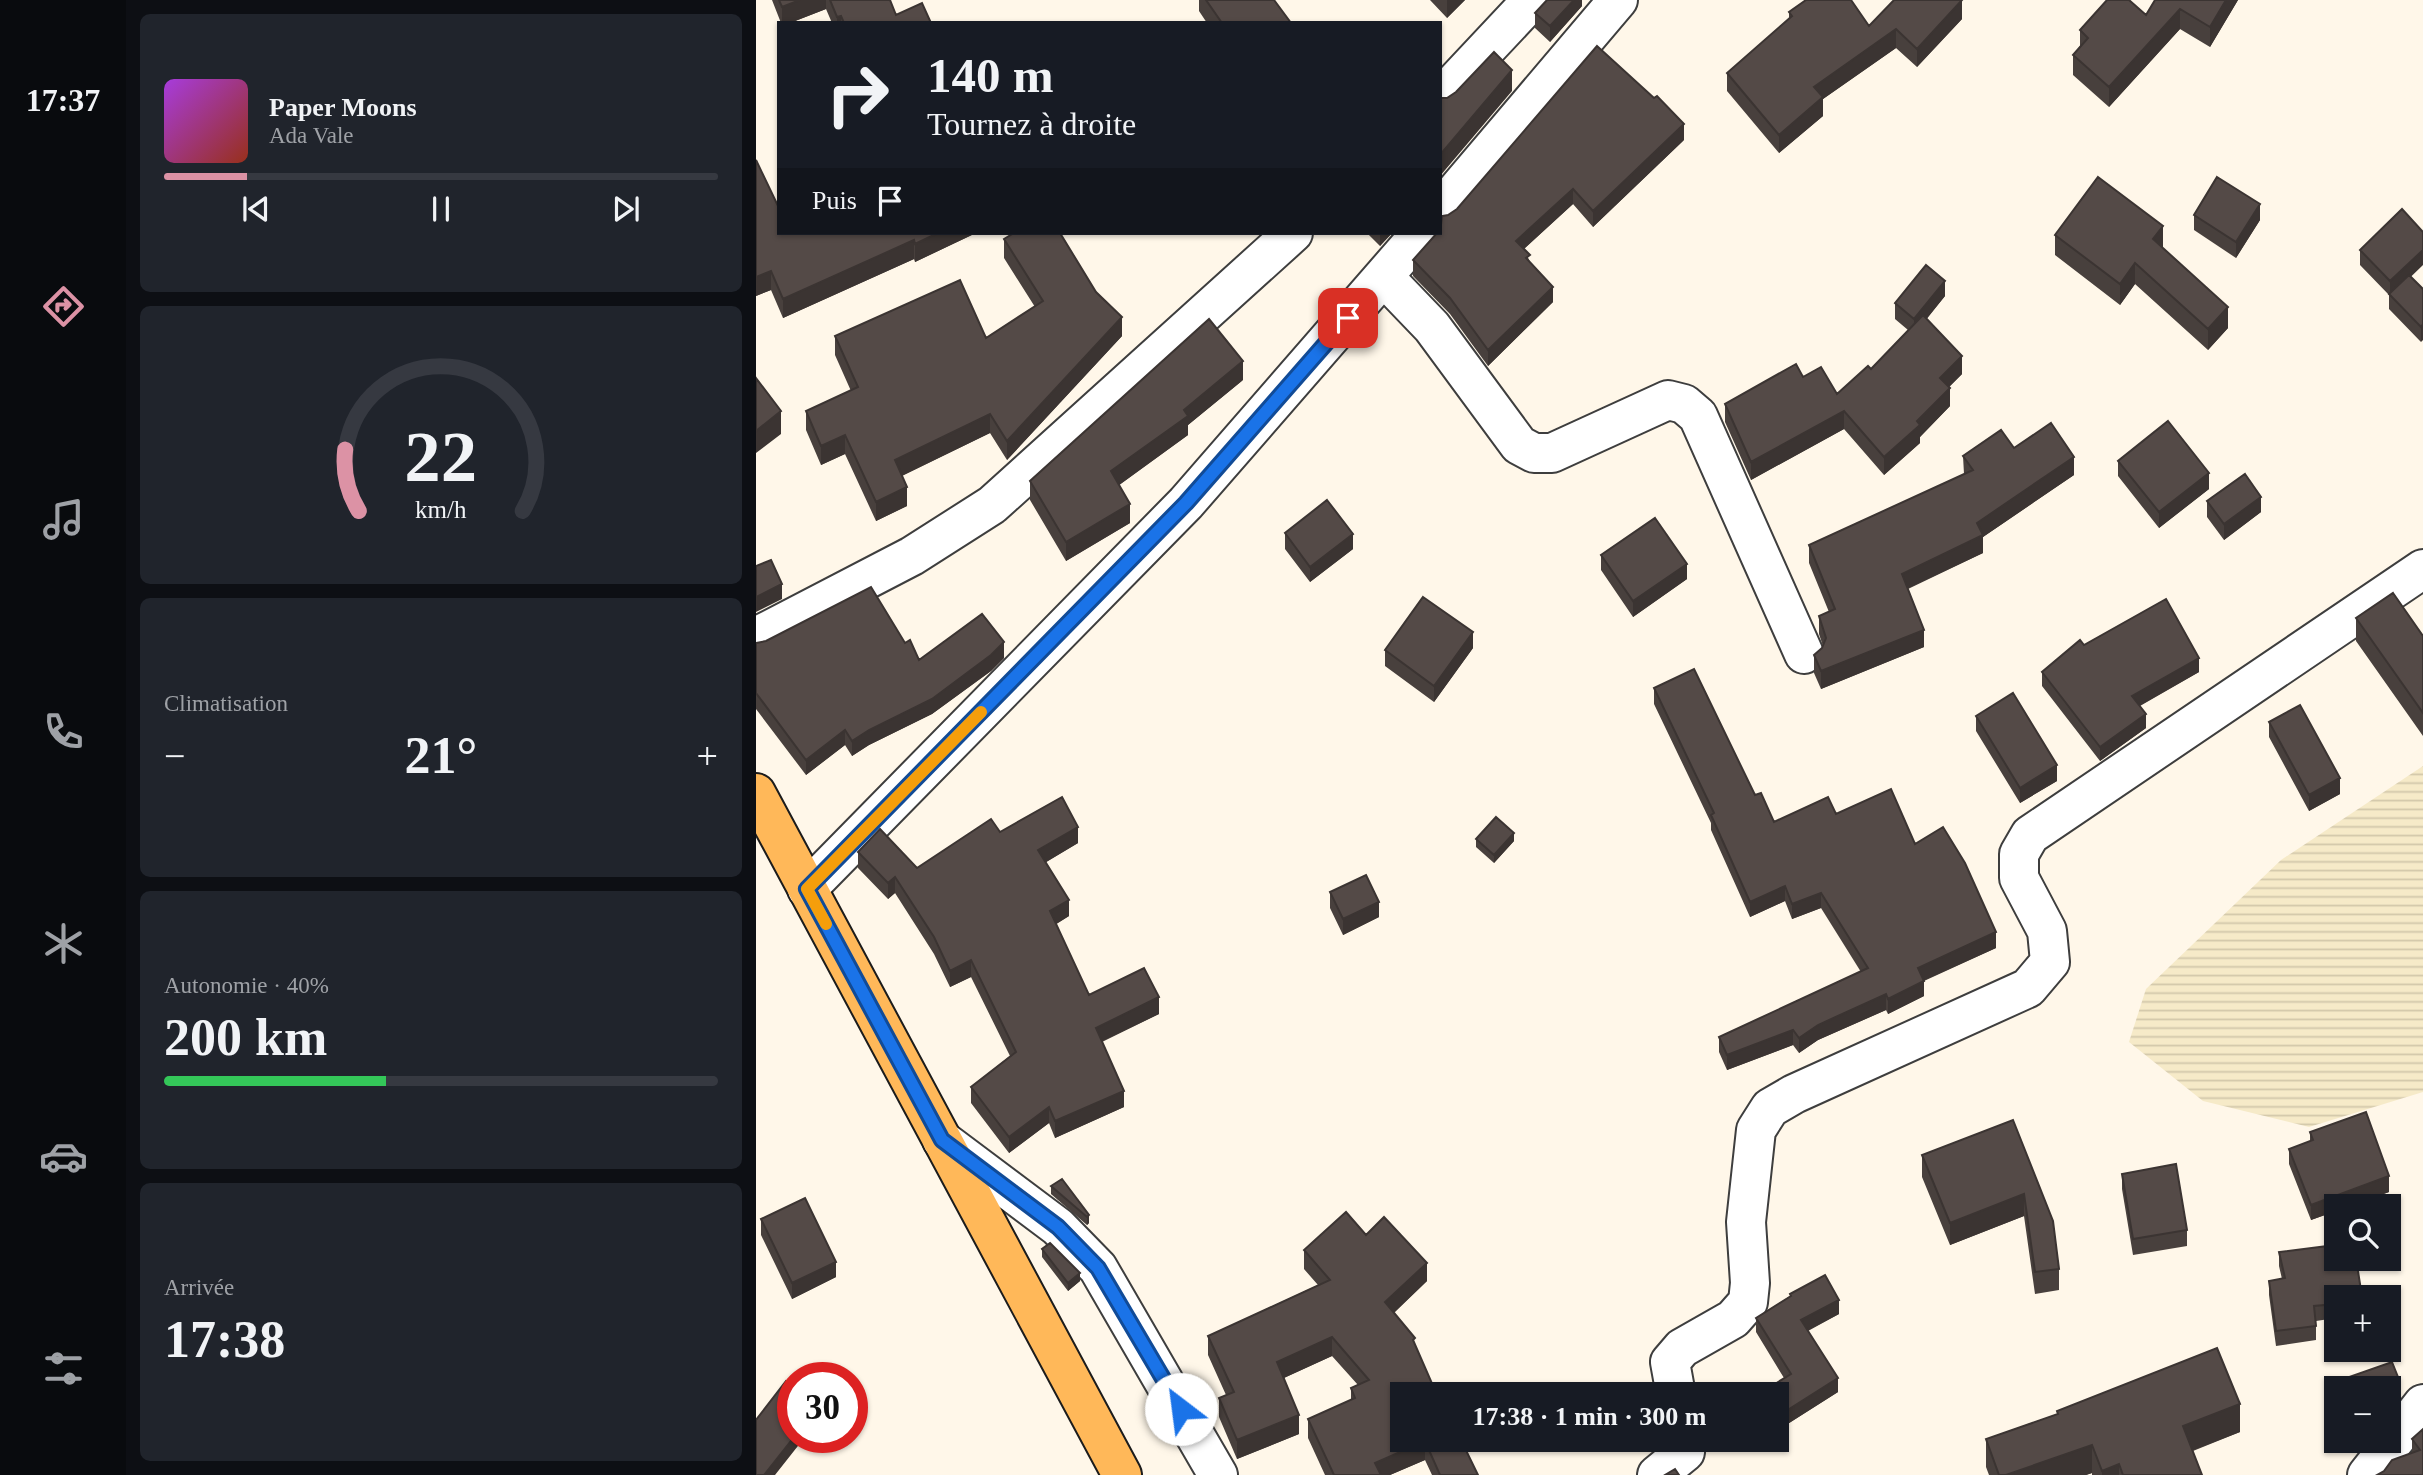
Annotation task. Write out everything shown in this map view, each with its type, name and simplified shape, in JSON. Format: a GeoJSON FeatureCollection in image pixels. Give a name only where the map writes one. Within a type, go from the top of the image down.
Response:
{"type":"FeatureCollection","features":[{"type":"Feature","properties":{"kind":"main road"},"geometry":{"type":"LineString","coordinates":[[756,793],[1122,1475]]}},
{"type":"Feature","properties":{"kind":"street"},"geometry":{"type":"LineString","coordinates":[[1442,95],[1532,0]]}},
{"type":"Feature","properties":{"kind":"street"},"geometry":{"type":"LineString","coordinates":[[1442,208],[1618,0]]}},
{"type":"Feature","properties":{"kind":"street"},"geometry":{"type":"LineString","coordinates":[[756,637],[912,556],[992,505],[1291,235]]}},
{"type":"Feature","properties":{"kind":"street"},"geometry":{"type":"LineString","coordinates":[[807,889],[1186,503],[1419,235]]}},
{"type":"Feature","properties":{"kind":"street"},"geometry":{"type":"LineString","coordinates":[[1384,277],[1432,327],[1519,445],[1534,453],[1552,453],[1668,400],[1684,404],[1698,416],[1804,654]]}},
{"type":"Feature","properties":{"kind":"street"},"geometry":{"type":"LineString","coordinates":[[1674,1382],[1670,1362],[1682,1348],[1733,1319],[1748,1302],[1750,1283],[1746,1222],[1751,1169],[1756,1130],[1770,1108],[1794,1094],[2028,988],[2050,962],[2047,930],[2019,878],[2020,854],[2030,835],[2423,569]]}},
{"type":"Feature","properties":{"kind":"street"},"geometry":{"type":"LineString","coordinates":[[942,1140],[1058,1227],[1098,1268],[1218,1475]]}},
{"type":"Feature","properties":{"kind":"street"},"geometry":{"type":"LineString","coordinates":[[2367,1475],[2423,1404]]}},
{"type":"Feature","properties":{"kind":"street"},"geometry":{"type":"LineString","coordinates":[[1657,1475],[1685,1452]]}},
{"type":"Feature","properties":{"kind":"shaded area"},"geometry":{"type":"Polygon","coordinates":[[[2423,766],[2423,1092],[2309,1127],[2203,1101],[2129,1042],[2146,989],[2281,860],[2423,766]]]}},
{"type":"Feature","properties":{"kind":"building"},"geometry":{"type":"Polygon","coordinates":[[[779,0],[800,0],[782,7],[779,0]]]}},
{"type":"Feature","properties":{"kind":"building"},"geometry":{"type":"Polygon","coordinates":[[[830,0],[890,0],[896,15],[922,3],[930,21],[843,21],[841,16],[837,17],[830,0]]]}},
{"type":"Feature","properties":{"kind":"building"},"geometry":{"type":"Polygon","coordinates":[[[1206,0],[1274,0],[1290,21],[1221,21],[1206,0]]]}},
{"type":"Feature","properties":{"kind":"building"},"geometry":{"type":"Polygon","coordinates":[[[1547,0],[1574,0],[1550,26],[1535,13],[1547,0]]]}},
{"type":"Feature","properties":{"kind":"building"},"geometry":{"type":"Polygon","coordinates":[[[1806,0],[1851,0],[1869,26],[1894,0],[1962,0],[1917,49],[1896,29],[1814,87],[1823,97],[1779,135],[1727,73],[1792,16],[1789,12],[1806,0]]]}},
{"type":"Feature","properties":{"kind":"building"},"geometry":{"type":"Polygon","coordinates":[[[2107,0],[2129,0],[2146,15],[2155,0],[2226,0],[2210,27],[2180,9],[2109,87],[2073,55],[2088,38],[2080,30],[2107,0]]]}},
{"type":"Feature","properties":{"kind":"building"},"geometry":{"type":"Polygon","coordinates":[[[1597,46],[1654,98],[1657,96],[1684,124],[1593,211],[1573,189],[1516,241],[1530,255],[1526,258],[1553,287],[1488,350],[1450,298],[1413,260],[1435,235],[1442,235],[1442,216],[1457,209],[1597,46]]]}},
{"type":"Feature","properties":{"kind":"building"},"geometry":{"type":"Polygon","coordinates":[[[1494,52],[1512,70],[1442,153],[1442,98],[1456,92],[1494,52]]]}},
{"type":"Feature","properties":{"kind":"building"},"geometry":{"type":"Polygon","coordinates":[[[756,160],[777,204],[777,235],[934,235],[915,244],[914,240],[783,299],[771,271],[756,277],[756,160]]]}},
{"type":"Feature","properties":{"kind":"building"},"geometry":{"type":"Polygon","coordinates":[[[2098,177],[2163,226],[2153,239],[2228,307],[2208,329],[2135,263],[2120,284],[2055,235],[2098,177]]]}},
{"type":"Feature","properties":{"kind":"building"},"geometry":{"type":"Polygon","coordinates":[[[2217,177],[2260,204],[2236,242],[2194,215],[2217,177]]]}},
{"type":"Feature","properties":{"kind":"building"},"geometry":{"type":"Polygon","coordinates":[[[2402,209],[2423,232],[2423,250],[2390,281],[2360,250],[2402,209]]]}},
{"type":"Feature","properties":{"kind":"building"},"geometry":{"type":"Polygon","coordinates":[[[1011,235],[1061,235],[1096,292],[1122,317],[1007,441],[990,414],[895,460],[907,487],[876,502],[845,435],[821,446],[806,411],[858,387],[835,336],[960,280],[986,338],[1043,301],[1004,239],[1011,235]]]}},
{"type":"Feature","properties":{"kind":"building"},"geometry":{"type":"Polygon","coordinates":[[[1926,265],[1945,281],[1914,319],[1895,303],[1926,265]]]}},
{"type":"Feature","properties":{"kind":"building"},"geometry":{"type":"Polygon","coordinates":[[[2409,275],[2423,289],[2421,327],[2389,294],[2409,275]]]}},
{"type":"Feature","properties":{"kind":"building"},"geometry":{"type":"Polygon","coordinates":[[[1923,315],[1962,356],[1940,378],[1950,388],[1917,421],[1920,425],[1884,457],[1844,411],[1751,462],[1725,404],[1796,364],[1803,377],[1821,367],[1837,394],[1868,366],[1871,369],[1923,315]]]}},
{"type":"Feature","properties":{"kind":"building"},"geometry":{"type":"Polygon","coordinates":[[[1209,319],[1243,361],[1184,410],[1188,416],[1111,471],[1130,504],[1066,542],[1030,481],[1209,319]]]}},
{"type":"Feature","properties":{"kind":"building"},"geometry":{"type":"Polygon","coordinates":[[[756,378],[781,411],[756,431],[756,378]]]}},
{"type":"Feature","properties":{"kind":"building"},"geometry":{"type":"Polygon","coordinates":[[[2168,421],[2209,473],[2159,512],[2118,461],[2168,421]]]}},
{"type":"Feature","properties":{"kind":"building"},"geometry":{"type":"Polygon","coordinates":[[[2051,423],[2074,457],[1977,523],[1983,535],[1902,574],[1924,630],[1821,671],[1814,655],[1822,648],[1826,638],[1819,616],[1835,609],[1809,545],[1973,470],[1963,456],[2001,430],[2014,448],[2051,423]]]}},
{"type":"Feature","properties":{"kind":"building"},"geometry":{"type":"Polygon","coordinates":[[[2245,474],[2261,497],[2224,524],[2207,501],[2245,474]]]}},
{"type":"Feature","properties":{"kind":"building"},"geometry":{"type":"Polygon","coordinates":[[[1327,500],[1353,534],[1310,567],[1285,533],[1327,500]]]}},
{"type":"Feature","properties":{"kind":"building"},"geometry":{"type":"Polygon","coordinates":[[[1655,518],[1687,564],[1633,601],[1601,555],[1655,518]]]}},
{"type":"Feature","properties":{"kind":"building"},"geometry":{"type":"Polygon","coordinates":[[[771,560],[782,584],[756,597],[756,566],[771,560]]]}},
{"type":"Feature","properties":{"kind":"building"},"geometry":{"type":"Polygon","coordinates":[[[871,587],[905,643],[910,640],[919,660],[982,614],[1004,642],[991,655],[932,699],[852,741],[845,730],[806,760],[756,693],[756,643],[766,641],[871,587]]]}},
{"type":"Feature","properties":{"kind":"building"},"geometry":{"type":"Polygon","coordinates":[[[2393,593],[2423,636],[2423,713],[2356,618],[2393,593]]]}},
{"type":"Feature","properties":{"kind":"building"},"geometry":{"type":"Polygon","coordinates":[[[1423,597],[1473,632],[1434,686],[1385,650],[1423,597]]]}},
{"type":"Feature","properties":{"kind":"building"},"geometry":{"type":"Polygon","coordinates":[[[2166,599],[2199,658],[2132,696],[2146,714],[2100,747],[2042,672],[2080,640],[2084,645],[2166,599]]]}},
{"type":"Feature","properties":{"kind":"building"},"geometry":{"type":"Polygon","coordinates":[[[1694,669],[1755,795],[1761,793],[1774,822],[1828,797],[1836,814],[1891,789],[1915,844],[1943,827],[1965,863],[1996,932],[1918,968],[1924,981],[1888,999],[1886,994],[1818,1025],[1799,1038],[1793,1030],[1727,1055],[1719,1037],[1868,968],[1821,893],[1792,904],[1785,886],[1750,902],[1711,815],[1714,813],[1654,688],[1694,669]]]}},
{"type":"Feature","properties":{"kind":"building"},"geometry":{"type":"Polygon","coordinates":[[[2013,693],[2057,765],[2020,788],[1976,716],[2013,693]]]}},
{"type":"Feature","properties":{"kind":"building"},"geometry":{"type":"Polygon","coordinates":[[[2300,705],[2340,778],[2309,795],[2269,722],[2300,705]]]}},
{"type":"Feature","properties":{"kind":"building"},"geometry":{"type":"Polygon","coordinates":[[[1062,797],[1078,827],[1038,850],[1069,900],[1050,911],[1089,995],[1144,968],[1159,997],[1096,1028],[1124,1091],[1055,1121],[1049,1107],[1009,1137],[971,1087],[1016,1052],[971,960],[950,971],[934,937],[895,877],[888,883],[858,852],[880,829],[917,868],[991,819],[1000,832],[1062,797]]]}},
{"type":"Feature","properties":{"kind":"building"},"geometry":{"type":"Polygon","coordinates":[[[1496,817],[1514,833],[1494,855],[1476,839],[1496,817]]]}},
{"type":"Feature","properties":{"kind":"building"},"geometry":{"type":"Polygon","coordinates":[[[1366,875],[1379,902],[1343,919],[1330,892],[1366,875]]]}},
{"type":"Feature","properties":{"kind":"building"},"geometry":{"type":"Polygon","coordinates":[[[2366,1112],[2389,1176],[2341,1194],[2324,1194],[2324,1200],[2311,1205],[2289,1149],[2313,1140],[2310,1132],[2366,1112]]]}},
{"type":"Feature","properties":{"kind":"building"},"geometry":{"type":"Polygon","coordinates":[[[2013,1120],[2053,1221],[2059,1269],[2035,1272],[2024,1194],[1950,1223],[1922,1155],[2013,1120]]]}},
{"type":"Feature","properties":{"kind":"building"},"geometry":{"type":"Polygon","coordinates":[[[2176,1164],[2187,1230],[2133,1239],[2122,1174],[2176,1164]]]}},
{"type":"Feature","properties":{"kind":"building"},"geometry":{"type":"Polygon","coordinates":[[[1062,1179],[1089,1215],[1087,1217],[1051,1186],[1062,1179]]]}},
{"type":"Feature","properties":{"kind":"building"},"geometry":{"type":"Polygon","coordinates":[[[805,1198],[836,1262],[792,1283],[761,1219],[805,1198]]]}},
{"type":"Feature","properties":{"kind":"building"},"geometry":{"type":"Polygon","coordinates":[[[1346,1212],[1366,1235],[1384,1217],[1427,1263],[1385,1302],[1415,1338],[1413,1340],[1431,1382],[1390,1382],[1390,1452],[1400,1452],[1375,1463],[1381,1475],[1334,1475],[1308,1419],[1355,1398],[1351,1388],[1369,1380],[1332,1337],[1277,1362],[1299,1415],[1237,1440],[1219,1398],[1234,1392],[1208,1336],[1330,1280],[1304,1250],[1346,1212]]]}},
{"type":"Feature","properties":{"kind":"building"},"geometry":{"type":"Polygon","coordinates":[[[1050,1243],[1080,1273],[1068,1283],[1042,1249],[1050,1243]]]}},
{"type":"Feature","properties":{"kind":"building"},"geometry":{"type":"Polygon","coordinates":[[[2324,1246],[2324,1271],[2358,1271],[2360,1285],[2324,1285],[2324,1305],[2314,1306],[2316,1326],[2276,1331],[2269,1281],[2285,1278],[2279,1252],[2324,1246]]]}},
{"type":"Feature","properties":{"kind":"building"},"geometry":{"type":"Polygon","coordinates":[[[1825,1275],[1839,1300],[1801,1320],[1838,1378],[1789,1409],[1789,1382],[1778,1382],[1791,1374],[1756,1318],[1791,1296],[1790,1294],[1825,1275]]]}},
{"type":"Feature","properties":{"kind":"building"},"geometry":{"type":"Polygon","coordinates":[[[2217,1348],[2240,1404],[2183,1426],[2202,1475],[2123,1475],[2119,1464],[2102,1471],[2092,1445],[2006,1475],[1999,1475],[1986,1439],[2058,1414],[2057,1411],[2217,1348]]]}},
{"type":"Feature","properties":{"kind":"building"},"geometry":{"type":"Polygon","coordinates":[[[2392,1362],[2398,1376],[2352,1376],[2392,1362]]]}},
{"type":"Feature","properties":{"kind":"building"},"geometry":{"type":"Polygon","coordinates":[[[777,1393],[777,1453],[781,1453],[764,1475],[756,1475],[756,1420],[777,1393]]]}},
{"type":"Feature","properties":{"kind":"building"},"geometry":{"type":"Polygon","coordinates":[[[2423,1429],[2423,1475],[2377,1475],[2384,1471],[2392,1460],[2420,1450],[2412,1439],[2423,1429]]]}},
{"type":"Feature","properties":{"kind":"building"},"geometry":{"type":"Polygon","coordinates":[[[1430,1452],[1467,1452],[1478,1475],[1440,1475],[1430,1452]]]}},
{"type":"Feature","properties":{"kind":"building"},"geometry":{"type":"Polygon","coordinates":[[[1675,1469],[1679,1475],[1665,1475],[1675,1469]]]}},
{"type":"Feature","properties":{"kind":"slow traffic"},"geometry":{"type":"LineString","coordinates":[[826,924],[807,889],[981,712]]}},
{"type":"Feature","properties":{"kind":"route"},"geometry":{"type":"LineString","coordinates":[[1181,1409],[1098,1268],[1058,1227],[942,1140],[807,889],[1186,503],[1348,318]]}}]}
